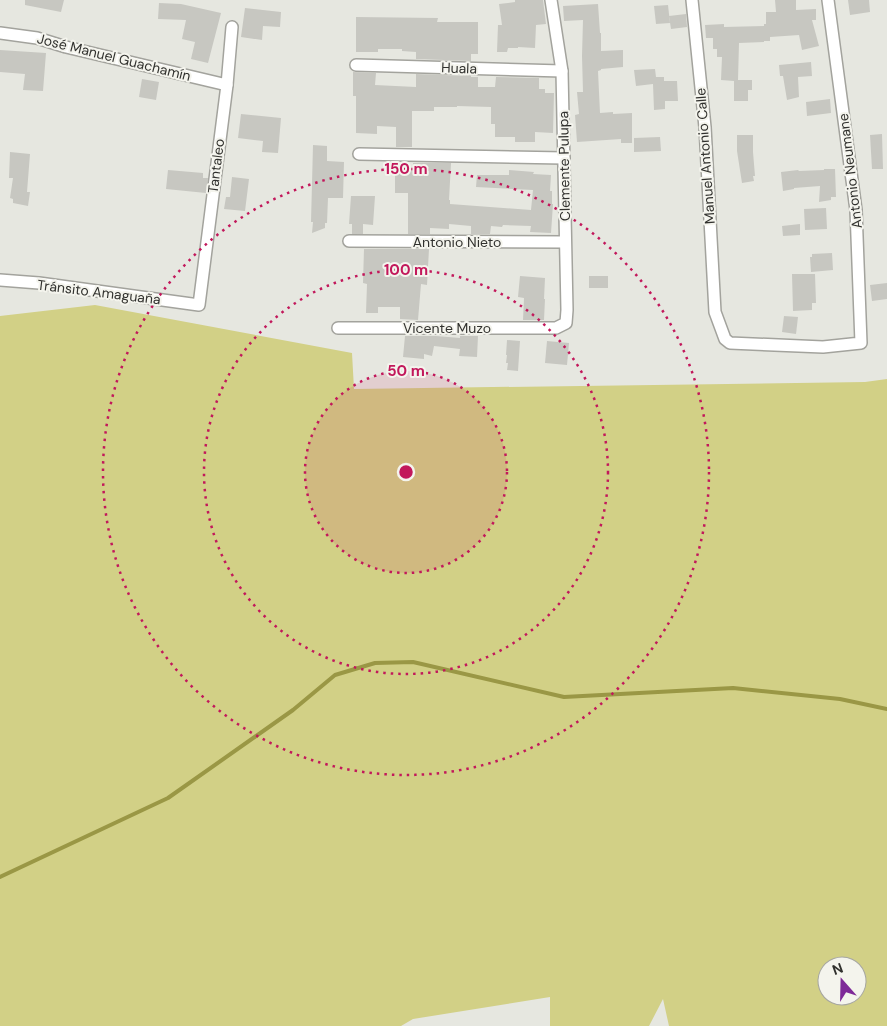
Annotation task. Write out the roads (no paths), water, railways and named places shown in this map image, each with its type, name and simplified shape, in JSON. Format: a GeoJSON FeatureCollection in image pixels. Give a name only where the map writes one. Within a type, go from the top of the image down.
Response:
{"type":"FeatureCollection","features":[{"type":"Feature","properties":{"kind":"street","name":"Clemente Pulupa"},"geometry":{"type":"LineString","coordinates":[[551,0],[562,71],[567,310],[566,323],[556,328]]}},
{"type":"Feature","properties":{"kind":"street","name":"Manuel Antonio Calle"},"geometry":{"type":"LineString","coordinates":[[692,0],[705,127],[715,312],[725,339],[730,343],[823,347],[861,343]]}},
{"type":"Feature","properties":{"kind":"street","name":"Antonio Neumane"},"geometry":{"type":"LineString","coordinates":[[828,0],[856,210],[861,343]]}},
{"type":"Feature","properties":{"kind":"street","name":"Tantaleo"},"geometry":{"type":"LineString","coordinates":[[199,305],[232,27]]}},
{"type":"Feature","properties":{"kind":"street","name":"José Manuel Guachamín"},"geometry":{"type":"LineString","coordinates":[[0,33],[37,38],[66,47],[226,85]]}},
{"type":"Feature","properties":{"kind":"street","name":"Huala"},"geometry":{"type":"LineString","coordinates":[[356,65],[562,71]]}},
{"type":"Feature","properties":{"kind":"street"},"geometry":{"type":"LineString","coordinates":[[359,154],[564,158]]}},
{"type":"Feature","properties":{"kind":"street","name":"Antonio Nieto"},"geometry":{"type":"LineString","coordinates":[[350,241],[565,242]]}},
{"type":"Feature","properties":{"kind":"street","name":"Tránsito Amaguaña"},"geometry":{"type":"LineString","coordinates":[[0,280],[39,283],[199,305]]}},
{"type":"Feature","properties":{"kind":"street","name":"Vicente Muzo"},"geometry":{"type":"LineString","coordinates":[[338,328],[556,328]]}},
{"type":"Feature","properties":{"kind":"waterway"},"geometry":{"type":"LineString","coordinates":[[0,877],[168,798],[293,710],[335,675],[375,663],[413,662],[564,697],[733,688],[840,699],[887,709]]}}]}
